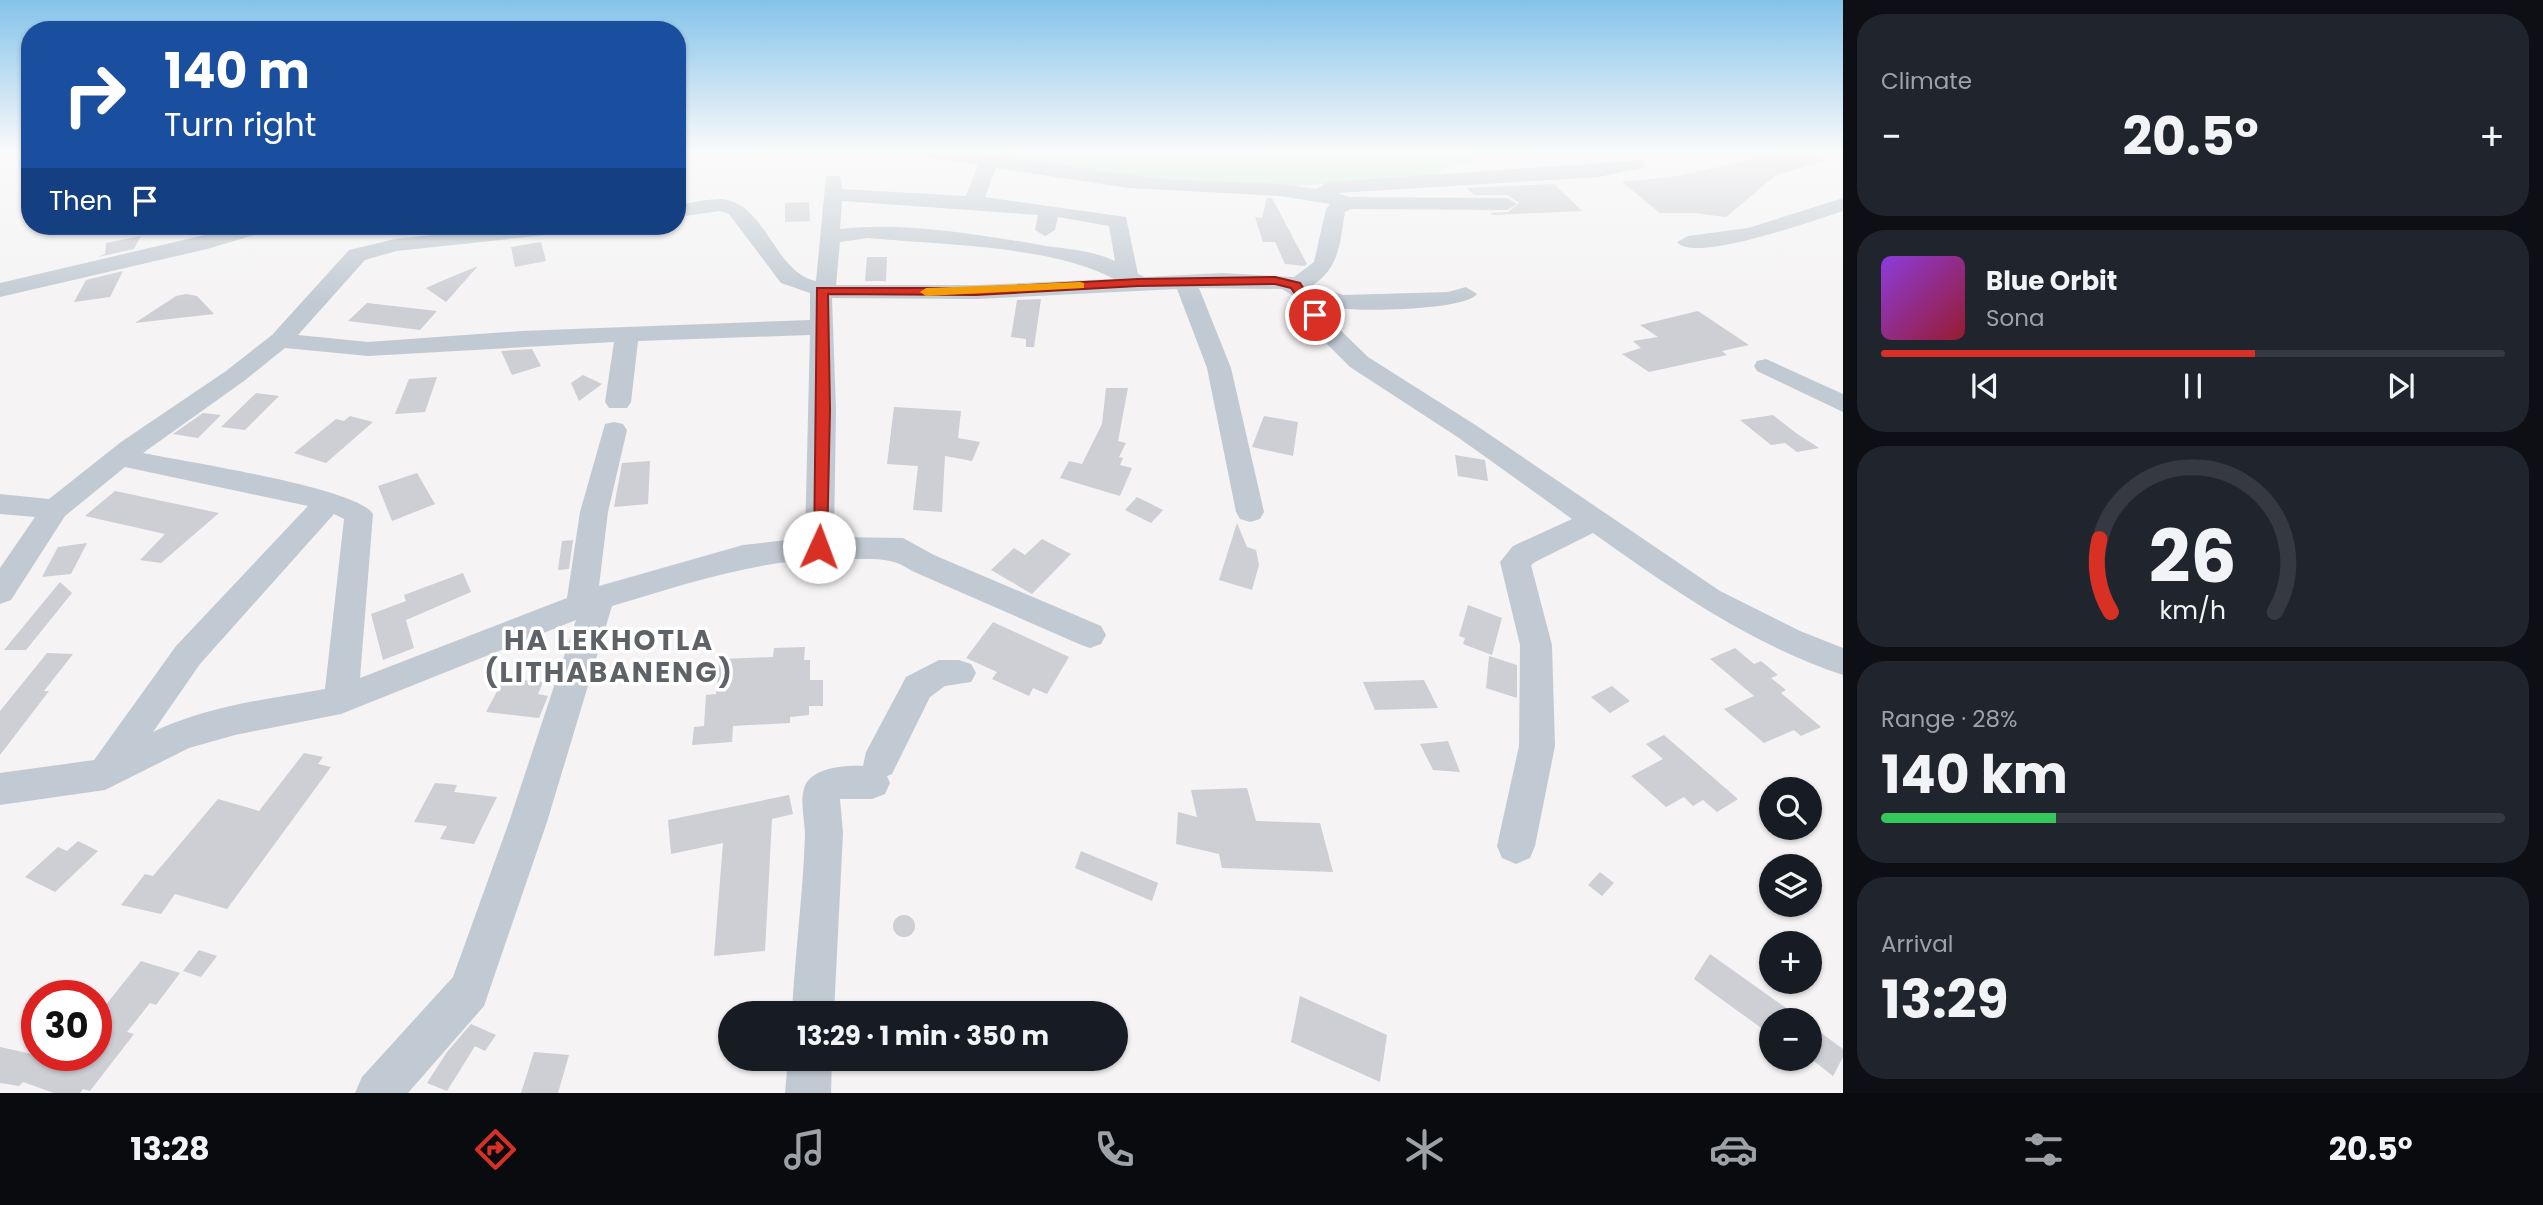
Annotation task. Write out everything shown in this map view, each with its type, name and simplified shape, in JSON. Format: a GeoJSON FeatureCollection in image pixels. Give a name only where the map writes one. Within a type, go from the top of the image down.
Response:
{"type":"FeatureCollection","features":[{"type":"Feature","properties":{"kind":"street"},"geometry":{"type":"LineString","coordinates":[[819,547],[821,290],[827,282],[832,201]]}},
{"type":"Feature","properties":{"kind":"street"},"geometry":{"type":"LineString","coordinates":[[964,201],[1119,221],[1133,280]]}},
{"type":"Feature","properties":{"kind":"street"},"geometry":{"type":"LineString","coordinates":[[1341,201],[1349,204],[1507,204]]}},
{"type":"Feature","properties":{"kind":"street"},"geometry":{"type":"LineString","coordinates":[[1295,286],[1320,271],[1325,262],[1336,209],[1349,204]]}},
{"type":"Feature","properties":{"kind":"street"},"geometry":{"type":"LineString","coordinates":[[1688,242],[1751,234],[1843,204]]}},
{"type":"Feature","properties":{"kind":"street"},"geometry":{"type":"LineString","coordinates":[[686,210],[720,205],[736,210],[789,278],[821,290],[976,292],[1133,280],[1275,281],[1341,302],[1451,299],[1466,294]]}},
{"type":"Feature","properties":{"kind":"street"},"geometry":{"type":"LineString","coordinates":[[1042,251],[1049,211]]}},
{"type":"Feature","properties":{"kind":"street"},"geometry":{"type":"LineString","coordinates":[[831,237],[868,232],[916,235],[1042,251],[1096,260],[1133,280]]}},
{"type":"Feature","properties":{"kind":"street"},"geometry":{"type":"LineString","coordinates":[[0,290],[234,235]]}},
{"type":"Feature","properties":{"kind":"street"},"geometry":{"type":"LineString","coordinates":[[0,592],[55,509],[120,457],[235,376],[280,340],[356,255],[390,235]]}},
{"type":"Feature","properties":{"kind":"street"},"geometry":{"type":"LineString","coordinates":[[1185,282],[1219,368],[1250,512]]}},
{"type":"Feature","properties":{"kind":"street"},"geometry":{"type":"LineString","coordinates":[[1295,286],[1325,328],[1359,362],[1468,432],[1709,599],[1789,640],[1843,662]]}},
{"type":"Feature","properties":{"kind":"street"},"geometry":{"type":"LineString","coordinates":[[280,340],[368,349],[521,338],[822,327]]}},
{"type":"Feature","properties":{"kind":"street"},"geometry":{"type":"LineString","coordinates":[[618,402],[627,336]]}},
{"type":"Feature","properties":{"kind":"street"},"geometry":{"type":"LineString","coordinates":[[1766,366],[1843,404]]}},
{"type":"Feature","properties":{"kind":"street"},"geometry":{"type":"LineString","coordinates":[[378,1093],[469,991],[528,822],[590,603],[594,512],[614,430]]}},
{"type":"Feature","properties":{"kind":"street"},"geometry":{"type":"LineString","coordinates":[[120,457],[330,501],[359,514],[341,700]]}},
{"type":"Feature","properties":{"kind":"street"},"geometry":{"type":"LineString","coordinates":[[105,774],[188,655],[330,501]]}},
{"type":"Feature","properties":{"kind":"street"},"geometry":{"type":"LineString","coordinates":[[0,504],[55,509]]}},
{"type":"Feature","properties":{"kind":"street"},"geometry":{"type":"LineString","coordinates":[[1516,846],[1537,746],[1536,645],[1516,562],[1524,554],[1595,520]]}},
{"type":"Feature","properties":{"kind":"street"},"geometry":{"type":"LineString","coordinates":[[0,789],[105,774],[180,736],[234,720],[341,700],[590,603],[743,556],[819,547],[903,549],[923,563],[1090,635]]}},
{"type":"Feature","properties":{"kind":"street"},"geometry":{"type":"LineString","coordinates":[[814,1001],[824,833],[821,792],[840,781],[875,773],[918,687],[939,673],[959,673]]}},
{"type":"Feature","properties":{"kind":"street"},"geometry":{"type":"LineString","coordinates":[[808,1093],[809,1071]]}},
{"type":"Feature","properties":{"kind":"building"},"geometry":{"type":"Polygon","coordinates":[[[1266,201],[1274,201],[1307,264],[1305,266],[1285,264],[1275,242],[1263,242],[1255,217],[1262,218],[1266,201]]]}},
{"type":"Feature","properties":{"kind":"building"},"geometry":{"type":"Polygon","coordinates":[[[1516,201],[1572,201],[1582,211],[1490,213],[1508,212],[1519,203],[1516,201]]]}},
{"type":"Feature","properties":{"kind":"building"},"geometry":{"type":"Polygon","coordinates":[[[1645,201],[1745,201],[1726,217],[1660,213],[1645,201]]]}},
{"type":"Feature","properties":{"kind":"building"},"geometry":{"type":"Polygon","coordinates":[[[809,202],[810,221],[785,222],[785,203],[809,202]]]}},
{"type":"Feature","properties":{"kind":"building"},"geometry":{"type":"Polygon","coordinates":[[[141,236],[134,249],[98,257],[105,254],[106,243],[141,236]]]}},
{"type":"Feature","properties":{"kind":"building"},"geometry":{"type":"Polygon","coordinates":[[[541,242],[546,261],[515,267],[511,247],[541,242]]]}},
{"type":"Feature","properties":{"kind":"building"},"geometry":{"type":"Polygon","coordinates":[[[867,257],[887,257],[886,281],[865,281],[867,257]]]}},
{"type":"Feature","properties":{"kind":"building"},"geometry":{"type":"Polygon","coordinates":[[[478,266],[446,302],[426,288],[444,280],[478,266]]]}},
{"type":"Feature","properties":{"kind":"building"},"geometry":{"type":"Polygon","coordinates":[[[123,271],[110,297],[74,302],[86,280],[123,271]]]}},
{"type":"Feature","properties":{"kind":"building"},"geometry":{"type":"Polygon","coordinates":[[[176,296],[197,296],[214,314],[135,323],[176,296]]]}},
{"type":"Feature","properties":{"kind":"building"},"geometry":{"type":"Polygon","coordinates":[[[1041,299],[1034,347],[1026,347],[1026,339],[1011,337],[1017,300],[1041,299]]]}},
{"type":"Feature","properties":{"kind":"building"},"geometry":{"type":"Polygon","coordinates":[[[367,303],[437,311],[420,330],[348,321],[367,303]]]}},
{"type":"Feature","properties":{"kind":"building"},"geometry":{"type":"Polygon","coordinates":[[[1698,311],[1749,345],[1722,351],[1727,355],[1649,372],[1622,354],[1641,348],[1633,341],[1658,337],[1640,325],[1698,311]]]}},
{"type":"Feature","properties":{"kind":"building"},"geometry":{"type":"Polygon","coordinates":[[[532,349],[541,366],[512,375],[501,351],[532,349]]]}},
{"type":"Feature","properties":{"kind":"building"},"geometry":{"type":"Polygon","coordinates":[[[583,375],[602,384],[579,401],[571,383],[583,375]]]}},
{"type":"Feature","properties":{"kind":"building"},"geometry":{"type":"Polygon","coordinates":[[[437,377],[425,412],[395,414],[409,379],[437,377]]]}},
{"type":"Feature","properties":{"kind":"building"},"geometry":{"type":"Polygon","coordinates":[[[1106,388],[1128,388],[1118,441],[1126,443],[1119,457],[1123,458],[1120,465],[1132,468],[1120,496],[1060,478],[1069,461],[1082,464],[1102,424],[1106,388]]]}},
{"type":"Feature","properties":{"kind":"building"},"geometry":{"type":"Polygon","coordinates":[[[256,393],[279,396],[245,430],[221,427],[256,393]]]}},
{"type":"Feature","properties":{"kind":"building"},"geometry":{"type":"Polygon","coordinates":[[[894,407],[961,411],[958,438],[980,442],[972,461],[945,456],[942,512],[913,510],[918,466],[887,464],[894,407]]]}},
{"type":"Feature","properties":{"kind":"building"},"geometry":{"type":"Polygon","coordinates":[[[203,413],[221,415],[198,438],[173,434],[203,413]]]}},
{"type":"Feature","properties":{"kind":"building"},"geometry":{"type":"Polygon","coordinates":[[[1773,415],[1819,448],[1797,452],[1785,443],[1771,445],[1740,420],[1773,415]]]}},
{"type":"Feature","properties":{"kind":"building"},"geometry":{"type":"Polygon","coordinates":[[[350,416],[373,422],[326,463],[294,453],[336,419],[344,421],[350,416]]]}},
{"type":"Feature","properties":{"kind":"building"},"geometry":{"type":"Polygon","coordinates":[[[1264,416],[1298,422],[1293,456],[1252,447],[1264,416]]]}},
{"type":"Feature","properties":{"kind":"building"},"geometry":{"type":"Polygon","coordinates":[[[1455,455],[1485,460],[1488,481],[1458,476],[1455,455]]]}},
{"type":"Feature","properties":{"kind":"building"},"geometry":{"type":"Polygon","coordinates":[[[650,461],[648,504],[614,507],[622,463],[650,461]]]}},
{"type":"Feature","properties":{"kind":"building"},"geometry":{"type":"Polygon","coordinates":[[[417,473],[435,504],[392,521],[378,486],[417,473]]]}},
{"type":"Feature","properties":{"kind":"building"},"geometry":{"type":"Polygon","coordinates":[[[115,491],[219,513],[161,563],[140,560],[165,534],[85,516],[115,491]]]}},
{"type":"Feature","properties":{"kind":"building"},"geometry":{"type":"Polygon","coordinates":[[[1137,497],[1163,510],[1151,523],[1125,510],[1137,497]]]}},
{"type":"Feature","properties":{"kind":"building"},"geometry":{"type":"Polygon","coordinates":[[[1237,523],[1247,547],[1256,550],[1259,565],[1252,590],[1219,580],[1237,523]]]}},
{"type":"Feature","properties":{"kind":"building"},"geometry":{"type":"Polygon","coordinates":[[[1042,539],[1071,554],[1032,594],[991,570],[1014,548],[1025,555],[1042,539]]]}},
{"type":"Feature","properties":{"kind":"building"},"geometry":{"type":"Polygon","coordinates":[[[573,540],[569,569],[558,570],[562,541],[573,540]]]}},
{"type":"Feature","properties":{"kind":"building"},"geometry":{"type":"Polygon","coordinates":[[[87,543],[71,574],[42,577],[58,547],[87,543]]]}},
{"type":"Feature","properties":{"kind":"building"},"geometry":{"type":"Polygon","coordinates":[[[463,573],[471,592],[406,620],[414,648],[383,660],[371,614],[406,601],[404,595],[463,573]]]}},
{"type":"Feature","properties":{"kind":"building"},"geometry":{"type":"Polygon","coordinates":[[[60,582],[72,593],[26,650],[4,650],[60,582]]]}},
{"type":"Feature","properties":{"kind":"building"},"geometry":{"type":"Polygon","coordinates":[[[1468,605],[1502,618],[1492,655],[1463,644],[1465,638],[1459,636],[1468,605]]]}},
{"type":"Feature","properties":{"kind":"building"},"geometry":{"type":"Polygon","coordinates":[[[993,622],[1069,657],[1047,694],[1033,688],[1029,696],[992,679],[997,672],[966,658],[993,622]]]}},
{"type":"Feature","properties":{"kind":"building"},"geometry":{"type":"Polygon","coordinates":[[[805,647],[804,660],[810,660],[810,680],[823,680],[823,706],[809,706],[809,715],[790,717],[790,723],[733,726],[732,742],[692,745],[694,727],[704,726],[706,695],[716,694],[720,659],[773,657],[774,648],[805,647]]]}},
{"type":"Feature","properties":{"kind":"building"},"geometry":{"type":"Polygon","coordinates":[[[1735,648],[1754,664],[1761,661],[1778,675],[1771,678],[1786,690],[1781,693],[1821,727],[1801,736],[1794,730],[1764,743],[1724,709],[1754,696],[1710,659],[1735,648]]]}},
{"type":"Feature","properties":{"kind":"building"},"geometry":{"type":"Polygon","coordinates":[[[47,653],[73,654],[44,691],[49,691],[0,755],[0,711],[47,653]]]}},
{"type":"Feature","properties":{"kind":"building"},"geometry":{"type":"Polygon","coordinates":[[[1489,656],[1517,665],[1517,698],[1486,688],[1489,656]]]}},
{"type":"Feature","properties":{"kind":"building"},"geometry":{"type":"Polygon","coordinates":[[[504,678],[543,682],[538,694],[548,696],[539,718],[486,712],[504,678]]]}},
{"type":"Feature","properties":{"kind":"building"},"geometry":{"type":"Polygon","coordinates":[[[1424,680],[1438,708],[1375,710],[1363,682],[1424,680]]]}},
{"type":"Feature","properties":{"kind":"building"},"geometry":{"type":"Polygon","coordinates":[[[1612,686],[1630,701],[1610,713],[1591,697],[1612,686]]]}},
{"type":"Feature","properties":{"kind":"building"},"geometry":{"type":"Polygon","coordinates":[[[1664,735],[1738,799],[1717,812],[1703,800],[1693,806],[1684,797],[1666,807],[1631,776],[1663,759],[1646,744],[1664,735]]]}},
{"type":"Feature","properties":{"kind":"building"},"geometry":{"type":"Polygon","coordinates":[[[1448,741],[1460,772],[1433,770],[1420,744],[1448,741]]]}},
{"type":"Feature","properties":{"kind":"building"},"geometry":{"type":"Polygon","coordinates":[[[304,753],[323,757],[318,764],[331,767],[227,909],[175,894],[161,914],[121,905],[145,874],[153,876],[218,799],[259,811],[304,753]]]}},
{"type":"Feature","properties":{"kind":"building"},"geometry":{"type":"Polygon","coordinates":[[[435,783],[457,785],[454,792],[497,797],[474,844],[440,839],[447,826],[414,822],[435,783]]]}},
{"type":"Feature","properties":{"kind":"building"},"geometry":{"type":"Polygon","coordinates":[[[1247,788],[1256,821],[1320,823],[1333,872],[1222,868],[1219,854],[1176,844],[1178,812],[1197,817],[1191,790],[1247,788]]]}},
{"type":"Feature","properties":{"kind":"building"},"geometry":{"type":"Polygon","coordinates":[[[789,795],[793,814],[772,819],[765,951],[714,956],[723,843],[671,854],[668,820],[789,795]]]}},
{"type":"Feature","properties":{"kind":"building"},"geometry":{"type":"Polygon","coordinates":[[[78,841],[98,851],[55,892],[25,877],[58,847],[67,851],[78,841]]]}},
{"type":"Feature","properties":{"kind":"building"},"geometry":{"type":"Polygon","coordinates":[[[1081,851],[1158,883],[1152,901],[1075,868],[1081,851]]]}},
{"type":"Feature","properties":{"kind":"building"},"geometry":{"type":"Polygon","coordinates":[[[1600,872],[1614,883],[1602,896],[1588,885],[1600,872]]]}},
{"type":"Feature","properties":{"kind":"building"},"geometry":{"type":"Polygon","coordinates":[[[904,915],[912,918],[915,926],[912,934],[904,937],[896,934],[893,926],[896,918],[904,915]]]}},
{"type":"Feature","properties":{"kind":"building"},"geometry":{"type":"Polygon","coordinates":[[[199,950],[217,956],[201,977],[183,971],[199,950]]]}},
{"type":"Feature","properties":{"kind":"building"},"geometry":{"type":"Polygon","coordinates":[[[1710,954],[1759,989],[1759,994],[1766,994],[1786,1008],[1759,1008],[1759,1026],[1694,979],[1710,954]]]}},
{"type":"Feature","properties":{"kind":"building"},"geometry":{"type":"Polygon","coordinates":[[[141,961],[180,973],[156,1005],[150,1003],[127,1032],[134,1034],[112,1062],[112,997],[141,961]]]}},
{"type":"Feature","properties":{"kind":"building"},"geometry":{"type":"Polygon","coordinates":[[[1300,996],[1387,1035],[1380,1082],[1291,1042],[1300,996]]]}},
{"type":"Feature","properties":{"kind":"building"},"geometry":{"type":"Polygon","coordinates":[[[471,1024],[496,1035],[485,1051],[475,1046],[447,1091],[427,1083],[447,1052],[471,1024]]]}},
{"type":"Feature","properties":{"kind":"building"},"geometry":{"type":"Polygon","coordinates":[[[1822,1034],[1843,1049],[1843,1057],[1833,1076],[1822,1067],[1822,1034]]]}},
{"type":"Feature","properties":{"kind":"building"},"geometry":{"type":"Polygon","coordinates":[[[0,1047],[21,1052],[21,1071],[105,1071],[90,1091],[83,1089],[80,1093],[54,1093],[23,1082],[19,1086],[0,1083],[0,1047]]]}},
{"type":"Feature","properties":{"kind":"building"},"geometry":{"type":"Polygon","coordinates":[[[534,1052],[569,1055],[558,1093],[521,1093],[534,1052]]]}},
{"type":"Feature","properties":{"kind":"slow traffic"},"geometry":{"type":"LineString","coordinates":[[926,292],[976,292],[1080,285]]}},
{"type":"Feature","properties":{"kind":"district","name":"HA LEKHOTLA (LITHABANENG)"},"geometry":{"type":"Point","coordinates":[609,656]}},
{"type":"Feature","properties":{"kind":"route"},"geometry":{"type":"LineString","coordinates":[[819,547],[823,410],[821,290],[976,292],[1138,282],[1275,281],[1288,282],[1300,290],[1315,315]]}}]}
